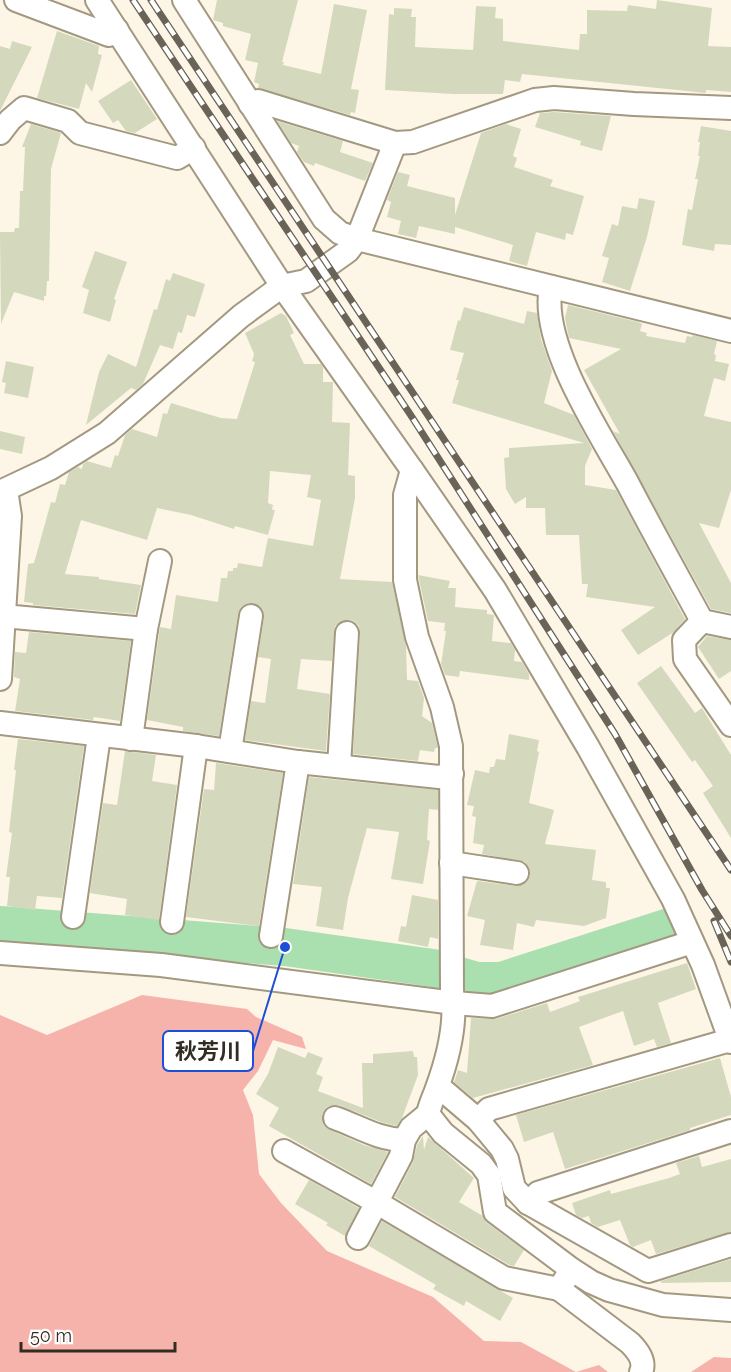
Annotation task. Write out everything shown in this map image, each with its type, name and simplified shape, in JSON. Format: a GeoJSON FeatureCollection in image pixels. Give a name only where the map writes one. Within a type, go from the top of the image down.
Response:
{"type":"FeatureCollection","features":[{"type":"Feature","properties":{"kind":"street"},"geometry":{"type":"LineString","coordinates":[[16,0],[109,35],[117,30]]}},
{"type":"Feature","properties":{"kind":"street"},"geometry":{"type":"LineString","coordinates":[[97,0],[282,286],[495,590],[588,747],[673,899],[703,965],[730,1041],[489,1109],[478,1120]]}},
{"type":"Feature","properties":{"kind":"street"},"geometry":{"type":"LineString","coordinates":[[184,0],[324,219],[340,233],[731,330]]}},
{"type":"Feature","properties":{"kind":"street"},"geometry":{"type":"LineString","coordinates":[[250,104],[258,101],[394,143],[413,142],[535,100],[554,98],[731,108]]}},
{"type":"Feature","properties":{"kind":"street"},"geometry":{"type":"LineString","coordinates":[[0,133],[24,108],[68,121],[81,133],[177,158],[194,148]]}},
{"type":"Feature","properties":{"kind":"street"},"geometry":{"type":"LineString","coordinates":[[0,679],[9,516],[3,491],[51,468],[107,433],[241,316],[282,286],[306,280],[348,251],[357,239],[394,143]]}},
{"type":"Feature","properties":{"kind":"street"},"geometry":{"type":"LineString","coordinates":[[551,287],[549,297],[553,331],[571,379],[702,621],[731,627]]}},
{"type":"Feature","properties":{"kind":"street"},"geometry":{"type":"LineString","coordinates":[[358,1238],[401,1156],[404,1140],[411,1128],[428,1114],[449,1047],[453,997],[451,746],[442,706],[417,637],[405,580],[405,495],[412,470]]}},
{"type":"Feature","properties":{"kind":"street"},"geometry":{"type":"LineString","coordinates":[[131,739],[146,629],[160,561]]}},
{"type":"Feature","properties":{"kind":"street"},"geometry":{"type":"LineString","coordinates":[[3,616],[146,629]]}},
{"type":"Feature","properties":{"kind":"street"},"geometry":{"type":"LineString","coordinates":[[230,751],[252,616]]}},
{"type":"Feature","properties":{"kind":"street"},"geometry":{"type":"LineString","coordinates":[[702,621],[684,640],[685,659],[731,725]]}},
{"type":"Feature","properties":{"kind":"street"},"geometry":{"type":"LineString","coordinates":[[339,766],[347,633]]}},
{"type":"Feature","properties":{"kind":"street"},"geometry":{"type":"LineString","coordinates":[[0,723],[196,746],[298,762],[438,777],[452,774]]}},
{"type":"Feature","properties":{"kind":"street"},"geometry":{"type":"LineString","coordinates":[[73,918],[99,736]]}},
{"type":"Feature","properties":{"kind":"street"},"geometry":{"type":"LineString","coordinates":[[172,922],[196,746]]}},
{"type":"Feature","properties":{"kind":"street"},"geometry":{"type":"LineString","coordinates":[[271,936],[298,762]]}},
{"type":"Feature","properties":{"kind":"street"},"geometry":{"type":"LineString","coordinates":[[451,863],[517,873]]}},
{"type":"Feature","properties":{"kind":"street"},"geometry":{"type":"LineString","coordinates":[[0,953],[161,965],[453,997],[492,1005],[692,942]]}},
{"type":"Feature","properties":{"kind":"street"},"geometry":{"type":"LineString","coordinates":[[437,1089],[444,1091],[478,1120],[502,1149],[514,1188],[528,1203],[648,1271],[731,1245]]}},
{"type":"Feature","properties":{"kind":"street"},"geometry":{"type":"LineString","coordinates":[[428,1114],[442,1133],[481,1164],[489,1175],[495,1212],[591,1282],[609,1290],[663,1305],[731,1310]]}},
{"type":"Feature","properties":{"kind":"street"},"geometry":{"type":"LineString","coordinates":[[335,1118],[377,1137],[404,1140]]}},
{"type":"Feature","properties":{"kind":"street"},"geometry":{"type":"LineString","coordinates":[[528,1203],[538,1193],[731,1131]]}},
{"type":"Feature","properties":{"kind":"street"},"geometry":{"type":"LineString","coordinates":[[284,1151],[376,1202],[504,1278],[559,1289],[640,1353],[643,1367],[641,1372]]}},
{"type":"Feature","properties":{"kind":"street"},"geometry":{"type":"LineString","coordinates":[[559,1289],[571,1269]]}},
{"type":"Feature","properties":{"kind":"shaded area"},"geometry":{"type":"Polygon","coordinates":[[[142,995],[247,1009],[256,1017],[302,1037],[306,1049],[273,1040],[258,1071],[243,1090],[253,1115],[259,1174],[281,1203],[327,1251],[433,1297],[484,1341],[521,1342],[576,1372],[0,1372],[0,1015],[47,1035],[142,995]]]}},
{"type":"Feature","properties":{"kind":"shaded area"},"geometry":{"type":"Polygon","coordinates":[[[714,1357],[731,1358],[731,1372],[691,1372],[714,1357]]]}},
{"type":"Feature","properties":{"kind":"shaded area"},"geometry":{"type":"Polygon","coordinates":[[[599,1365],[608,1372],[576,1372],[599,1365]]]}},
{"type":"Feature","properties":{"kind":"building"},"geometry":{"type":"Polygon","coordinates":[[[217,0],[298,0],[282,62],[284,62],[283,65],[321,74],[334,4],[367,10],[351,89],[359,90],[355,113],[351,112],[350,115],[258,88],[259,84],[254,82],[258,63],[245,60],[251,34],[223,26],[223,23],[213,20],[217,0]]]}},
{"type":"Feature","properties":{"kind":"building"},"geometry":{"type":"Polygon","coordinates":[[[657,0],[712,8],[708,46],[731,47],[731,92],[706,90],[706,93],[522,74],[520,82],[505,80],[503,94],[385,90],[389,14],[394,15],[394,8],[412,9],[411,17],[416,17],[415,47],[473,50],[476,6],[496,7],[495,18],[503,19],[503,41],[579,50],[580,34],[587,34],[587,10],[627,11],[628,5],[656,9],[657,0]]]}},
{"type":"Feature","properties":{"kind":"building"},"geometry":{"type":"Polygon","coordinates":[[[57,31],[99,46],[98,54],[102,55],[92,92],[86,83],[79,109],[37,98],[57,31]]]}},
{"type":"Feature","properties":{"kind":"building"},"geometry":{"type":"Polygon","coordinates":[[[12,41],[32,47],[0,111],[0,46],[10,49],[12,41]]]}},
{"type":"Feature","properties":{"kind":"building"},"geometry":{"type":"Polygon","coordinates":[[[131,80],[157,119],[135,133],[126,131],[118,120],[113,123],[98,101],[131,80]]]}},
{"type":"Feature","properties":{"kind":"building"},"geometry":{"type":"Polygon","coordinates":[[[540,113],[611,116],[602,151],[580,145],[581,141],[535,127],[540,113]]]}},
{"type":"Feature","properties":{"kind":"building"},"geometry":{"type":"Polygon","coordinates":[[[277,121],[343,141],[340,152],[373,163],[365,181],[315,163],[314,166],[304,162],[297,152],[299,146],[291,143],[277,121]]]}},
{"type":"Feature","properties":{"kind":"building"},"geometry":{"type":"Polygon","coordinates":[[[31,124],[61,133],[51,169],[49,281],[47,281],[44,301],[14,292],[1,324],[0,232],[14,232],[15,228],[19,228],[25,147],[22,147],[31,124]]]}},
{"type":"Feature","properties":{"kind":"building"},"geometry":{"type":"Polygon","coordinates":[[[506,124],[521,129],[513,156],[517,158],[514,167],[553,180],[550,186],[584,196],[573,235],[566,233],[565,240],[536,232],[527,266],[509,261],[513,245],[455,227],[455,234],[419,226],[416,238],[398,234],[401,221],[387,217],[391,202],[387,200],[398,172],[410,175],[407,186],[455,198],[455,215],[481,133],[506,124]]]}},
{"type":"Feature","properties":{"kind":"building"},"geometry":{"type":"Polygon","coordinates":[[[701,126],[731,131],[731,245],[715,244],[714,251],[682,245],[688,209],[692,210],[698,179],[695,179],[700,156],[698,156],[700,142],[698,142],[701,126]]]}},
{"type":"Feature","properties":{"kind":"building"},"geometry":{"type":"Polygon","coordinates":[[[639,198],[655,201],[647,237],[630,291],[602,282],[609,258],[602,256],[612,224],[618,226],[622,206],[637,209],[639,198]]]}},
{"type":"Feature","properties":{"kind":"building"},"geometry":{"type":"Polygon","coordinates":[[[95,251],[127,262],[114,299],[116,300],[110,322],[83,313],[89,290],[82,287],[95,251]]]}},
{"type":"Feature","properties":{"kind":"building"},"geometry":{"type":"Polygon","coordinates":[[[173,273],[205,284],[195,317],[187,315],[182,333],[178,332],[173,349],[160,345],[143,384],[136,390],[131,388],[86,425],[99,372],[108,354],[136,367],[154,309],[157,310],[166,279],[170,281],[173,273]]]}},
{"type":"Feature","properties":{"kind":"building"},"geometry":{"type":"Polygon","coordinates":[[[568,305],[638,322],[642,324],[640,331],[647,333],[646,336],[685,343],[687,336],[692,337],[693,335],[717,341],[715,361],[729,364],[725,381],[714,378],[704,416],[731,422],[731,490],[719,528],[699,523],[731,583],[731,613],[711,609],[613,431],[620,434],[584,370],[621,349],[569,338],[565,318],[568,305]]]}},
{"type":"Feature","properties":{"kind":"building"},"geometry":{"type":"Polygon","coordinates":[[[464,307],[524,324],[527,311],[537,313],[541,339],[552,371],[544,403],[574,415],[592,449],[585,466],[585,485],[616,490],[685,619],[674,632],[638,655],[621,630],[655,607],[586,597],[588,584],[582,584],[579,535],[546,535],[545,508],[526,508],[526,497],[515,504],[506,489],[504,458],[509,457],[509,448],[584,443],[452,403],[464,353],[450,350],[464,307]]]}},
{"type":"Feature","properties":{"kind":"building"},"geometry":{"type":"Polygon","coordinates":[[[281,313],[286,316],[294,333],[290,335],[304,364],[321,364],[323,382],[333,382],[332,422],[350,423],[348,475],[355,476],[355,498],[340,579],[392,582],[406,645],[407,680],[418,681],[424,698],[422,716],[432,723],[438,748],[435,748],[434,752],[420,750],[418,761],[353,754],[360,634],[359,626],[354,621],[348,620],[335,626],[332,661],[301,659],[297,689],[330,694],[326,751],[245,740],[251,701],[265,703],[271,659],[258,657],[264,617],[260,606],[252,603],[241,607],[238,614],[219,736],[183,731],[183,727],[147,720],[160,627],[171,629],[176,595],[218,602],[221,578],[227,578],[228,571],[237,568],[238,563],[262,567],[268,538],[313,546],[321,500],[307,497],[311,475],[270,471],[268,503],[273,505],[272,510],[275,510],[268,535],[235,526],[234,529],[191,515],[157,508],[147,540],[81,520],[65,574],[99,577],[99,579],[141,585],[135,614],[33,605],[33,603],[24,602],[28,564],[34,563],[51,502],[55,503],[60,484],[65,485],[69,472],[78,467],[82,469],[83,464],[87,461],[111,468],[125,435],[132,429],[157,437],[163,413],[167,414],[171,403],[221,418],[237,419],[255,362],[252,361],[254,354],[245,333],[281,313]]]}},
{"type":"Feature","properties":{"kind":"building"},"geometry":{"type":"Polygon","coordinates":[[[6,361],[34,367],[28,398],[4,393],[6,383],[2,382],[6,361]]]}},
{"type":"Feature","properties":{"kind":"building"},"geometry":{"type":"Polygon","coordinates":[[[0,431],[25,437],[22,454],[0,449],[0,431]]]}},
{"type":"Feature","properties":{"kind":"building"},"geometry":{"type":"Polygon","coordinates":[[[418,575],[450,581],[448,588],[456,588],[455,607],[487,610],[487,614],[494,615],[492,641],[511,643],[515,650],[514,661],[522,662],[529,674],[529,680],[460,671],[459,677],[445,675],[441,664],[445,623],[428,621],[418,575]]]}},
{"type":"Feature","properties":{"kind":"building"},"geometry":{"type":"Polygon","coordinates":[[[29,632],[131,641],[120,721],[15,711],[20,679],[14,677],[15,652],[26,653],[29,632]]]}},
{"type":"Feature","properties":{"kind":"building"},"geometry":{"type":"Polygon","coordinates":[[[707,636],[731,640],[731,671],[719,679],[698,647],[707,636]]]}},
{"type":"Feature","properties":{"kind":"building"},"geometry":{"type":"Polygon","coordinates":[[[661,666],[695,713],[702,708],[731,755],[731,838],[703,793],[713,786],[695,760],[692,762],[637,683],[661,666]]]}},
{"type":"Feature","properties":{"kind":"building"},"geometry":{"type":"Polygon","coordinates":[[[509,734],[539,740],[537,751],[539,752],[529,803],[554,810],[545,844],[596,850],[592,880],[606,882],[606,888],[610,888],[606,918],[584,926],[536,920],[534,927],[517,923],[513,950],[480,945],[485,920],[467,916],[477,881],[516,886],[527,882],[530,876],[525,862],[482,854],[484,845],[473,843],[476,817],[472,816],[474,806],[467,805],[475,770],[489,773],[496,759],[505,760],[509,734]]]}},
{"type":"Feature","properties":{"kind":"building"},"geometry":{"type":"Polygon","coordinates":[[[18,739],[84,746],[62,898],[37,896],[35,910],[7,906],[10,877],[6,877],[12,833],[9,832],[18,739]]]}},
{"type":"Feature","properties":{"kind":"building"},"geometry":{"type":"Polygon","coordinates":[[[125,751],[156,755],[152,781],[177,785],[159,920],[125,915],[127,899],[90,893],[103,803],[117,805],[125,751]]]}},
{"type":"Feature","properties":{"kind":"building"},"geometry":{"type":"Polygon","coordinates":[[[216,763],[283,773],[259,926],[186,917],[204,789],[214,790],[216,763]]]}},
{"type":"Feature","properties":{"kind":"building"},"geometry":{"type":"Polygon","coordinates":[[[309,777],[438,790],[438,810],[429,809],[427,840],[430,841],[423,884],[391,879],[399,832],[367,828],[348,898],[343,930],[316,926],[322,887],[293,884],[309,777]]]}},
{"type":"Feature","properties":{"kind":"building"},"geometry":{"type":"Polygon","coordinates":[[[412,895],[438,900],[438,939],[430,937],[428,947],[398,941],[401,926],[406,927],[412,895]]]}},
{"type":"Feature","properties":{"kind":"building"},"geometry":{"type":"Polygon","coordinates":[[[687,963],[696,989],[658,1003],[671,1043],[657,1047],[654,1039],[634,1046],[623,1011],[579,1027],[593,1065],[473,1098],[454,1082],[458,1070],[467,1073],[471,1018],[496,1019],[547,1003],[550,1012],[580,1001],[578,997],[687,963]]]}},
{"type":"Feature","properties":{"kind":"building"},"geometry":{"type":"Polygon","coordinates":[[[278,1047],[305,1058],[308,1052],[323,1058],[316,1074],[323,1077],[318,1091],[363,1108],[362,1063],[373,1063],[373,1054],[413,1051],[414,1057],[417,1057],[418,1075],[397,1126],[339,1105],[327,1107],[322,1114],[324,1126],[330,1130],[364,1145],[388,1152],[371,1184],[269,1126],[279,1108],[256,1094],[268,1074],[278,1047]]]}},
{"type":"Feature","properties":{"kind":"building"},"geometry":{"type":"Polygon","coordinates":[[[720,1058],[731,1097],[731,1115],[565,1169],[553,1132],[524,1142],[516,1115],[720,1058]]]}},
{"type":"Feature","properties":{"kind":"building"},"geometry":{"type":"Polygon","coordinates":[[[423,1136],[424,1150],[428,1137],[474,1178],[459,1202],[483,1216],[487,1223],[524,1250],[514,1266],[395,1197],[423,1136]]]}},
{"type":"Feature","properties":{"kind":"building"},"geometry":{"type":"Polygon","coordinates":[[[699,1156],[702,1167],[731,1159],[731,1232],[656,1254],[651,1240],[633,1247],[630,1245],[620,1220],[598,1227],[591,1223],[589,1216],[582,1218],[576,1215],[572,1203],[610,1190],[611,1194],[680,1174],[676,1163],[699,1156]]]}},
{"type":"Feature","properties":{"kind":"building"},"geometry":{"type":"Polygon","coordinates":[[[309,1180],[359,1208],[345,1236],[295,1204],[309,1180]]]}},
{"type":"Feature","properties":{"kind":"building"},"geometry":{"type":"Polygon","coordinates":[[[382,1221],[513,1298],[500,1321],[466,1301],[464,1306],[433,1289],[436,1285],[369,1246],[382,1221]]]}},
{"type":"Feature","properties":{"kind":"building"},"geometry":{"type":"Polygon","coordinates":[[[731,1259],[731,1282],[661,1283],[661,1281],[731,1259]]]}},
{"type":"Feature","properties":{"kind":"waterway"},"geometry":{"type":"LineString","coordinates":[[0,925],[285,947],[433,968],[476,981],[501,981],[669,927]]}},
{"type":"Feature","properties":{"kind":"railway"},"geometry":{"type":"LineString","coordinates":[[133,0],[410,414],[615,734],[702,890],[731,936]]}},
{"type":"Feature","properties":{"kind":"railway"},"geometry":{"type":"LineString","coordinates":[[151,0],[731,870]]}},
{"type":"Feature","properties":{"kind":"railway"},"geometry":{"type":"LineString","coordinates":[[714,921],[731,962]]}},
{"type":"Feature","properties":{"kind":"place","name":"秋芳川"},"geometry":{"type":"Point","coordinates":[285,947]}}]}
